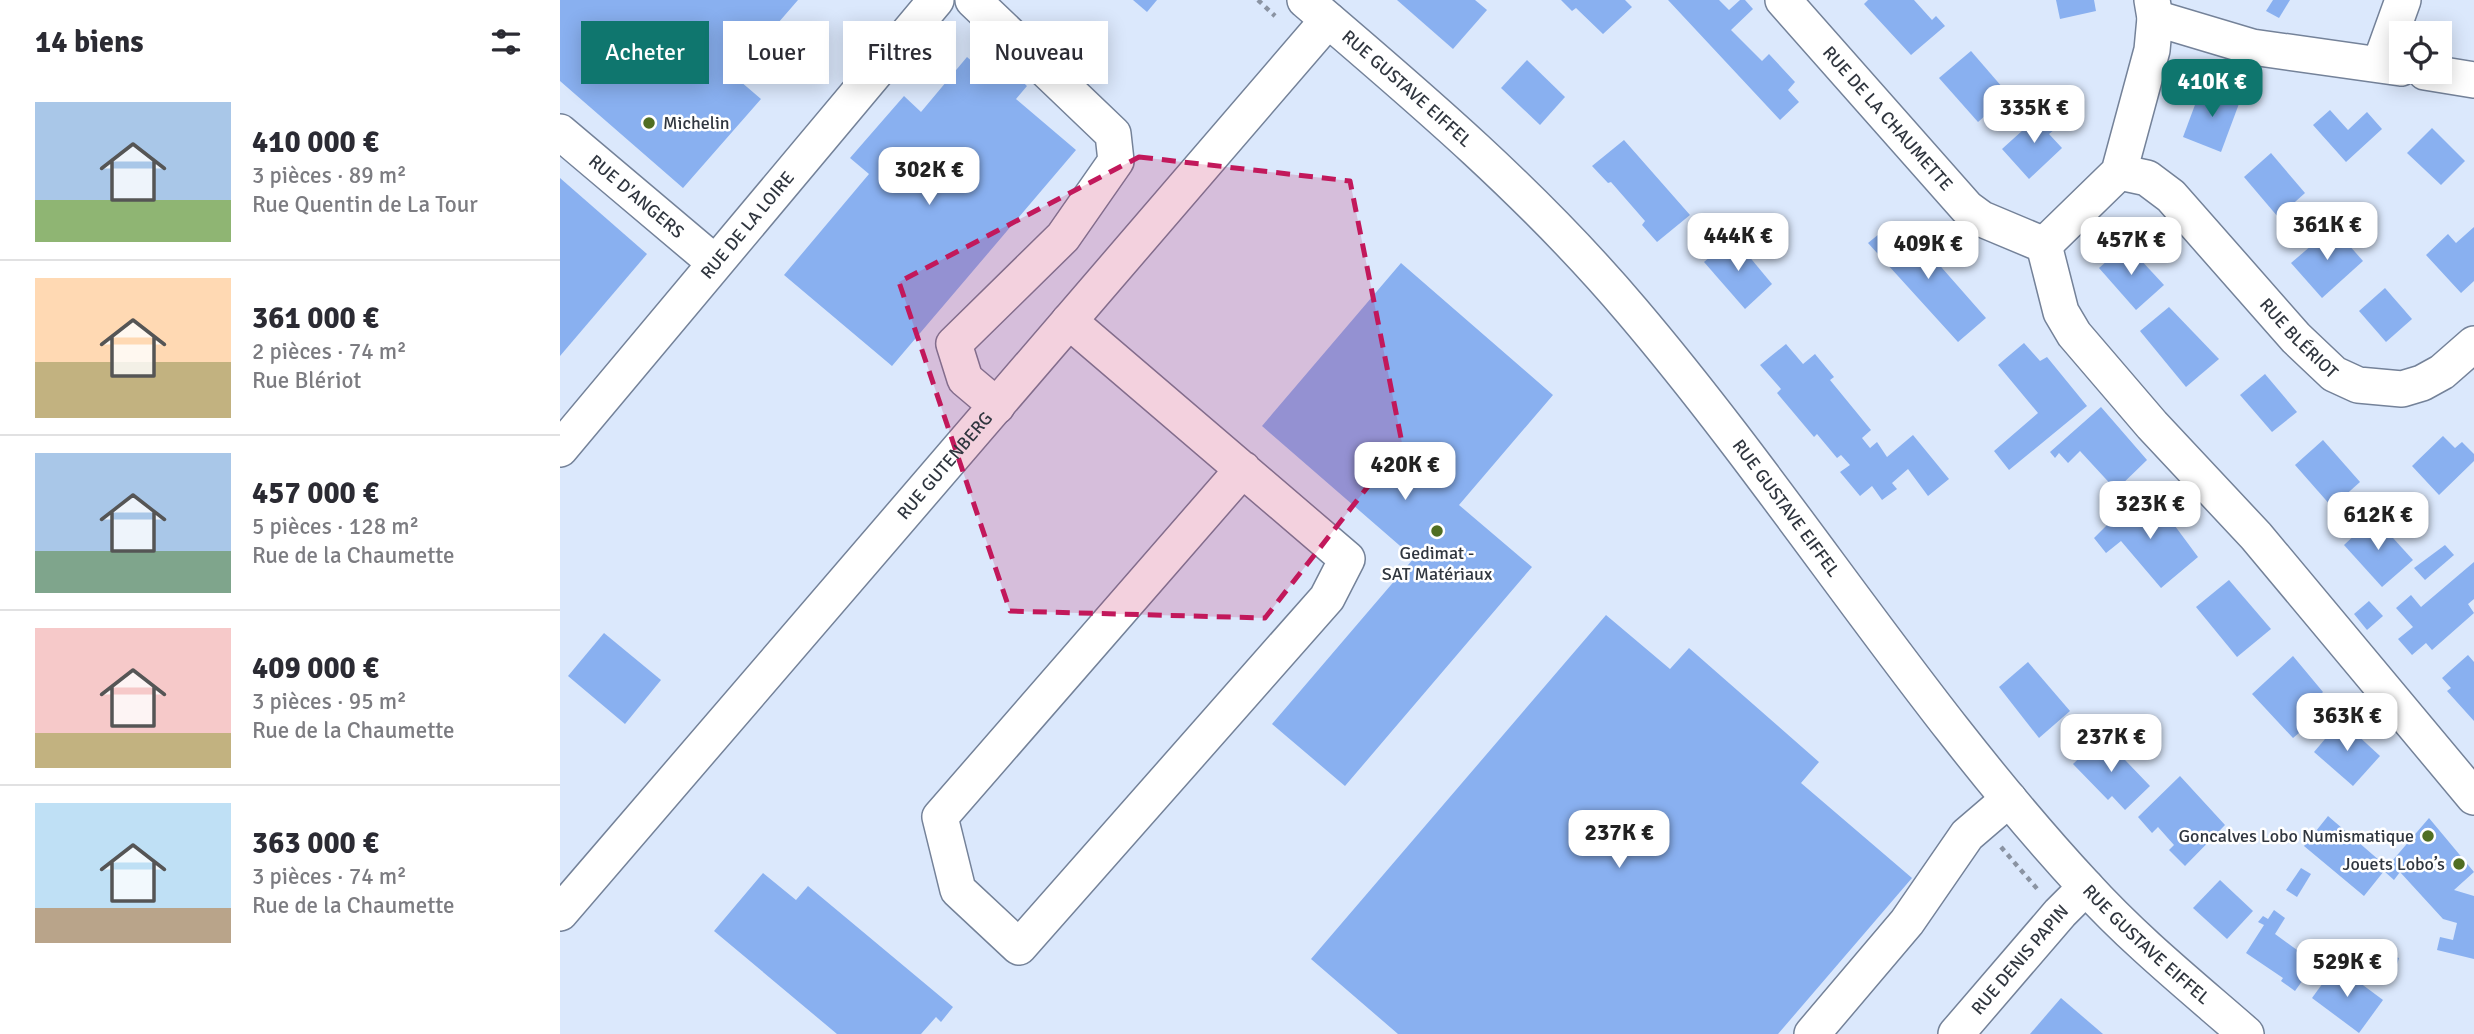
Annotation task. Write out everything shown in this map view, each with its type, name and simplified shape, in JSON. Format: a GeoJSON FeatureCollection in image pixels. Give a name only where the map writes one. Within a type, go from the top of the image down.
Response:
{"type":"FeatureCollection","features":[{"type":"Feature","properties":{"kind":"street","name":"RUE DE LA LOIRE"},"geometry":{"type":"LineString","coordinates":[[560,449],[936,0]]}},
{"type":"Feature","properties":{"kind":"street"},"geometry":{"type":"LineString","coordinates":[[973,0],[1113,134],[1116,161],[1063,237],[954,344],[965,379],[997,406]]}},
{"type":"Feature","properties":{"kind":"street","name":"RUE DE LA CHAUMETTE"},"geometry":{"type":"LineString","coordinates":[[1783,0],[1967,208],[1982,219],[2044,244]]}},
{"type":"Feature","properties":{"kind":"street"},"geometry":{"type":"LineString","coordinates":[[2399,21],[2403,0]]}},
{"type":"Feature","properties":{"kind":"street"},"geometry":{"type":"LineString","coordinates":[[2389,66],[2252,47],[2153,9],[2147,77],[2119,172],[2044,244],[2061,312],[2074,334],[2152,425],[2256,536],[2474,797]]}},
{"type":"Feature","properties":{"kind":"street","name":"RUE GUTENBERG"},"geometry":{"type":"LineString","coordinates":[[560,913],[1069,321],[1313,22]]}},
{"type":"Feature","properties":{"kind":"street","name":"RUE GUSTAVE EIFFEL"},"geometry":{"type":"LineString","coordinates":[[1313,22],[1494,165],[1633,312],[2009,799],[2086,887],[2168,966],[2246,1034]]}},
{"type":"Feature","properties":{"kind":"street"},"geometry":{"type":"LineString","coordinates":[[2452,76],[2474,80]]}},
{"type":"Feature","properties":{"kind":"street","name":"RUE D'ANGERS"},"geometry":{"type":"LineString","coordinates":[[560,131],[714,262]]}},
{"type":"Feature","properties":{"kind":"street","name":"RUE BLÉRIOT"},"geometry":{"type":"LineString","coordinates":[[2119,172],[2147,178],[2171,196],[2296,338],[2334,374],[2358,386],[2402,389],[2422,383],[2442,372],[2474,344]]}},
{"type":"Feature","properties":{"kind":"street"},"geometry":{"type":"LineString","coordinates":[[1069,321],[1242,469],[1347,559],[1328,598],[1019,947],[958,890],[940,817],[1242,469]]}},
{"type":"Feature","properties":{"kind":"street"},"geometry":{"type":"LineString","coordinates":[[1812,1034],[1907,922],[1967,835],[2009,799]]}},
{"type":"Feature","properties":{"kind":"street","name":"RUE DENIS PAPIN"},"geometry":{"type":"LineString","coordinates":[[1956,1034],[2060,913],[2086,887]]}},
{"type":"Feature","properties":{"kind":"path"},"geometry":{"type":"LineString","coordinates":[[1258,0],[1313,22]]}},
{"type":"Feature","properties":{"kind":"path"},"geometry":{"type":"LineString","coordinates":[[1981,823],[2060,913]]}},
{"type":"Feature","properties":{"kind":"highlighted area"},"geometry":{"type":"Polygon","coordinates":[[[1139,157],[1350,181],[1402,443],[1265,618],[1010,611],[899,282],[1139,157]]]}},
{"type":"Feature","properties":{"kind":"building"},"geometry":{"type":"Polygon","coordinates":[[[560,0],[798,0],[780,21],[723,21],[723,84],[744,84],[761,99],[683,188],[560,81],[560,0]]]}},
{"type":"Feature","properties":{"kind":"building"},"geometry":{"type":"Polygon","coordinates":[[[1133,0],[1157,0],[1147,12],[1133,0]]]}},
{"type":"Feature","properties":{"kind":"building"},"geometry":{"type":"Polygon","coordinates":[[[1397,0],[1475,0],[1487,10],[1453,49],[1397,0]]]}},
{"type":"Feature","properties":{"kind":"building"},"geometry":{"type":"Polygon","coordinates":[[[1561,0],[1625,0],[1632,7],[1603,34],[1576,8],[1572,11],[1561,0]]]}},
{"type":"Feature","properties":{"kind":"building"},"geometry":{"type":"Polygon","coordinates":[[[1668,0],[1719,0],[1729,10],[1740,0],[1745,0],[1753,9],[1731,30],[1762,61],[1769,54],[1795,82],[1788,90],[1799,102],[1780,120],[1668,0]]]}},
{"type":"Feature","properties":{"kind":"building"},"geometry":{"type":"Polygon","coordinates":[[[1868,0],[1914,0],[1932,20],[1936,16],[1945,26],[1911,55],[1864,4],[1868,0]]]}},
{"type":"Feature","properties":{"kind":"building"},"geometry":{"type":"Polygon","coordinates":[[[2056,0],[2094,0],[2096,11],[2060,19],[2056,0]]]}},
{"type":"Feature","properties":{"kind":"building"},"geometry":{"type":"Polygon","coordinates":[[[2273,0],[2290,0],[2279,18],[2266,11],[2273,0]]]}},
{"type":"Feature","properties":{"kind":"building"},"geometry":{"type":"Polygon","coordinates":[[[1971,51],[2009,95],[1978,122],[1939,78],[1971,51]]]}},
{"type":"Feature","properties":{"kind":"building"},"geometry":{"type":"Polygon","coordinates":[[[967,57],[970,60],[970,84],[1025,84],[1027,86],[1016,99],[1076,150],[892,366],[784,275],[869,174],[850,158],[904,96],[921,112],[944,84],[956,84],[956,70],[967,57]]]}},
{"type":"Feature","properties":{"kind":"building"},"geometry":{"type":"Polygon","coordinates":[[[1527,60],[1565,97],[1540,125],[1501,88],[1527,60]]]}},
{"type":"Feature","properties":{"kind":"building"},"geometry":{"type":"Polygon","coordinates":[[[2202,86],[2240,101],[2221,152],[2183,137],[2202,86]]]}},
{"type":"Feature","properties":{"kind":"building"},"geometry":{"type":"Polygon","coordinates":[[[2046,109],[2061,124],[2049,134],[2062,148],[2029,179],[2002,149],[2046,109]]]}},
{"type":"Feature","properties":{"kind":"building"},"geometry":{"type":"Polygon","coordinates":[[[2330,110],[2348,130],[2367,112],[2382,129],[2346,162],[2313,125],[2330,110]]]}},
{"type":"Feature","properties":{"kind":"building"},"geometry":{"type":"Polygon","coordinates":[[[2432,128],[2465,161],[2441,185],[2407,153],[2432,128]]]}},
{"type":"Feature","properties":{"kind":"building"},"geometry":{"type":"Polygon","coordinates":[[[1624,140],[1690,215],[1657,242],[1642,225],[1645,221],[1611,182],[1608,183],[1592,166],[1624,140]]]}},
{"type":"Feature","properties":{"kind":"building"},"geometry":{"type":"Polygon","coordinates":[[[2271,153],[2305,193],[2278,217],[2244,177],[2271,153]]]}},
{"type":"Feature","properties":{"kind":"building"},"geometry":{"type":"Polygon","coordinates":[[[560,178],[647,254],[560,356],[560,178]]]}},
{"type":"Feature","properties":{"kind":"building"},"geometry":{"type":"Polygon","coordinates":[[[1895,221],[1909,238],[1913,235],[1986,318],[1958,342],[1868,243],[1895,221]]]}},
{"type":"Feature","properties":{"kind":"building"},"geometry":{"type":"Polygon","coordinates":[[[2333,227],[2363,261],[2322,298],[2291,263],[2333,227]]]}},
{"type":"Feature","properties":{"kind":"building"},"geometry":{"type":"Polygon","coordinates":[[[2474,227],[2474,281],[2461,293],[2426,255],[2448,234],[2456,243],[2474,227]]]}},
{"type":"Feature","properties":{"kind":"building"},"geometry":{"type":"Polygon","coordinates":[[[1733,237],[1772,284],[1745,309],[1704,262],[1733,237]]]}},
{"type":"Feature","properties":{"kind":"building"},"geometry":{"type":"Polygon","coordinates":[[[2126,244],[2164,285],[2136,310],[2099,268],[2126,244]]]}},
{"type":"Feature","properties":{"kind":"building","name":"Gedimat - SAT Matériaux"},"geometry":{"type":"Polygon","coordinates":[[[1401,263],[1553,395],[1459,505],[1532,567],[1345,786],[1272,724],[1414,558],[1262,426],[1401,263]]]}},
{"type":"Feature","properties":{"kind":"building"},"geometry":{"type":"Polygon","coordinates":[[[2385,288],[2412,319],[2386,342],[2359,311],[2385,288]]]}},
{"type":"Feature","properties":{"kind":"building"},"geometry":{"type":"Polygon","coordinates":[[[2169,307],[2219,359],[2186,387],[2140,331],[2169,307]]]}},
{"type":"Feature","properties":{"kind":"building"},"geometry":{"type":"Polygon","coordinates":[[[2024,343],[2040,361],[2047,357],[2087,406],[2009,470],[1994,451],[2038,413],[1998,365],[2024,343]]]}},
{"type":"Feature","properties":{"kind":"building"},"geometry":{"type":"Polygon","coordinates":[[[1786,344],[1803,364],[1815,354],[1834,377],[1830,380],[1871,430],[1862,438],[1870,448],[1877,442],[1887,457],[1913,435],[1949,479],[1928,496],[1908,469],[1892,483],[1897,489],[1882,500],[1872,486],[1860,496],[1840,472],[1850,465],[1841,455],[1837,458],[1817,434],[1814,437],[1777,393],[1781,389],[1760,365],[1786,344]]]}},
{"type":"Feature","properties":{"kind":"building"},"geometry":{"type":"Polygon","coordinates":[[[2265,374],[2297,412],[2272,432],[2240,395],[2265,374]]]}},
{"type":"Feature","properties":{"kind":"building"},"geometry":{"type":"Polygon","coordinates":[[[2101,407],[2147,460],[2116,490],[2080,451],[2068,463],[2059,453],[2055,458],[2050,452],[2101,407]]]}},
{"type":"Feature","properties":{"kind":"building"},"geometry":{"type":"Polygon","coordinates":[[[2443,436],[2455,448],[2462,442],[2474,454],[2474,461],[2439,495],[2412,466],[2443,436]]]}},
{"type":"Feature","properties":{"kind":"building"},"geometry":{"type":"Polygon","coordinates":[[[2323,440],[2360,482],[2332,507],[2295,465],[2323,440]]]}},
{"type":"Feature","properties":{"kind":"building"},"geometry":{"type":"Polygon","coordinates":[[[2152,495],[2198,557],[2161,588],[2121,541],[2106,553],[2094,538],[2107,525],[2152,495]]]}},
{"type":"Feature","properties":{"kind":"building"},"geometry":{"type":"Polygon","coordinates":[[[2374,517],[2413,560],[2382,587],[2344,545],[2374,517]]]}},
{"type":"Feature","properties":{"kind":"building"},"geometry":{"type":"Polygon","coordinates":[[[2445,545],[2454,555],[2425,580],[2414,568],[2445,545]]]}},
{"type":"Feature","properties":{"kind":"building"},"geometry":{"type":"Polygon","coordinates":[[[2474,562],[2474,599],[2468,604],[2474,613],[2432,650],[2426,643],[2412,655],[2398,639],[2413,627],[2396,608],[2411,595],[2421,607],[2474,562]]]}},
{"type":"Feature","properties":{"kind":"building"},"geometry":{"type":"Polygon","coordinates":[[[2229,580],[2271,629],[2237,657],[2196,607],[2229,580]]]}},
{"type":"Feature","properties":{"kind":"building"},"geometry":{"type":"Polygon","coordinates":[[[2369,601],[2383,616],[2367,630],[2354,614],[2369,601]]]}},
{"type":"Feature","properties":{"kind":"building"},"geometry":{"type":"Polygon","coordinates":[[[1606,615],[1670,669],[1689,648],[1819,762],[1801,783],[1912,878],[1778,1034],[1398,1034],[1311,959],[1606,615]]]}},
{"type":"Feature","properties":{"kind":"building"},"geometry":{"type":"Polygon","coordinates":[[[604,633],[661,680],[625,724],[568,676],[604,633]]]}},
{"type":"Feature","properties":{"kind":"building"},"geometry":{"type":"Polygon","coordinates":[[[2468,655],[2474,662],[2474,721],[2447,691],[2451,688],[2442,678],[2468,655]]]}},
{"type":"Feature","properties":{"kind":"building"},"geometry":{"type":"Polygon","coordinates":[[[2293,656],[2323,692],[2319,696],[2329,708],[2293,738],[2252,694],[2293,656]]]}},
{"type":"Feature","properties":{"kind":"building"},"geometry":{"type":"Polygon","coordinates":[[[2028,662],[2070,711],[2039,738],[1999,687],[2028,662]]]}},
{"type":"Feature","properties":{"kind":"building"},"geometry":{"type":"Polygon","coordinates":[[[2341,720],[2380,756],[2353,786],[2314,752],[2341,720]]]}},
{"type":"Feature","properties":{"kind":"building"},"geometry":{"type":"Polygon","coordinates":[[[2102,736],[2150,786],[2125,810],[2112,796],[2108,800],[2073,764],[2102,736]]]}},
{"type":"Feature","properties":{"kind":"building"},"geometry":{"type":"Polygon","coordinates":[[[2180,776],[2225,825],[2185,866],[2169,850],[2174,845],[2158,827],[2152,833],[2138,817],[2180,776]]]}},
{"type":"Feature","properties":{"kind":"building"},"geometry":{"type":"Polygon","coordinates":[[[2328,816],[2387,867],[2429,818],[2474,872],[2454,890],[2474,896],[2474,959],[2437,950],[2440,937],[2453,940],[2457,923],[2443,919],[2400,872],[2394,880],[2384,871],[2364,896],[2304,846],[2328,816]]]}},
{"type":"Feature","properties":{"kind":"building"},"geometry":{"type":"Polygon","coordinates":[[[2301,868],[2311,874],[2297,897],[2286,890],[2301,868]]]}},
{"type":"Feature","properties":{"kind":"building"},"geometry":{"type":"Polygon","coordinates":[[[763,873],[796,900],[808,886],[953,1007],[941,1022],[936,1017],[921,1034],[837,1034],[714,931],[763,873]]]}},
{"type":"Feature","properties":{"kind":"building"},"geometry":{"type":"Polygon","coordinates":[[[2220,880],[2253,911],[2227,939],[2193,908],[2220,880]]]}},
{"type":"Feature","properties":{"kind":"building"},"geometry":{"type":"Polygon","coordinates":[[[2274,910],[2285,918],[2275,934],[2315,963],[2295,991],[2281,981],[2283,978],[2246,953],[2264,925],[2258,922],[2263,916],[2268,919],[2274,910]]]}},
{"type":"Feature","properties":{"kind":"building"},"geometry":{"type":"Polygon","coordinates":[[[2368,948],[2399,958],[2393,978],[2361,969],[2368,948]]]}},
{"type":"Feature","properties":{"kind":"building"},"geometry":{"type":"Polygon","coordinates":[[[2336,965],[2383,1000],[2359,1033],[2312,998],[2336,965]]]}},
{"type":"Feature","properties":{"kind":"building"},"geometry":{"type":"Polygon","coordinates":[[[2061,998],[2103,1034],[2030,1034],[2061,998]]]}},
{"type":"Feature","properties":{"kind":"place","name":"Michelin"},"geometry":{"type":"Point","coordinates":[649,123]}},
{"type":"Feature","properties":{"kind":"place","name":"Gedimat - SAT Matériaux"},"geometry":{"type":"Point","coordinates":[1437,531]}},
{"type":"Feature","properties":{"kind":"place","name":"Goncalves Lobo Numismatique"},"geometry":{"type":"Point","coordinates":[2428,836]}},
{"type":"Feature","properties":{"kind":"place","name":"Jouets Lobo’s"},"geometry":{"type":"Point","coordinates":[2459,864]}}]}
